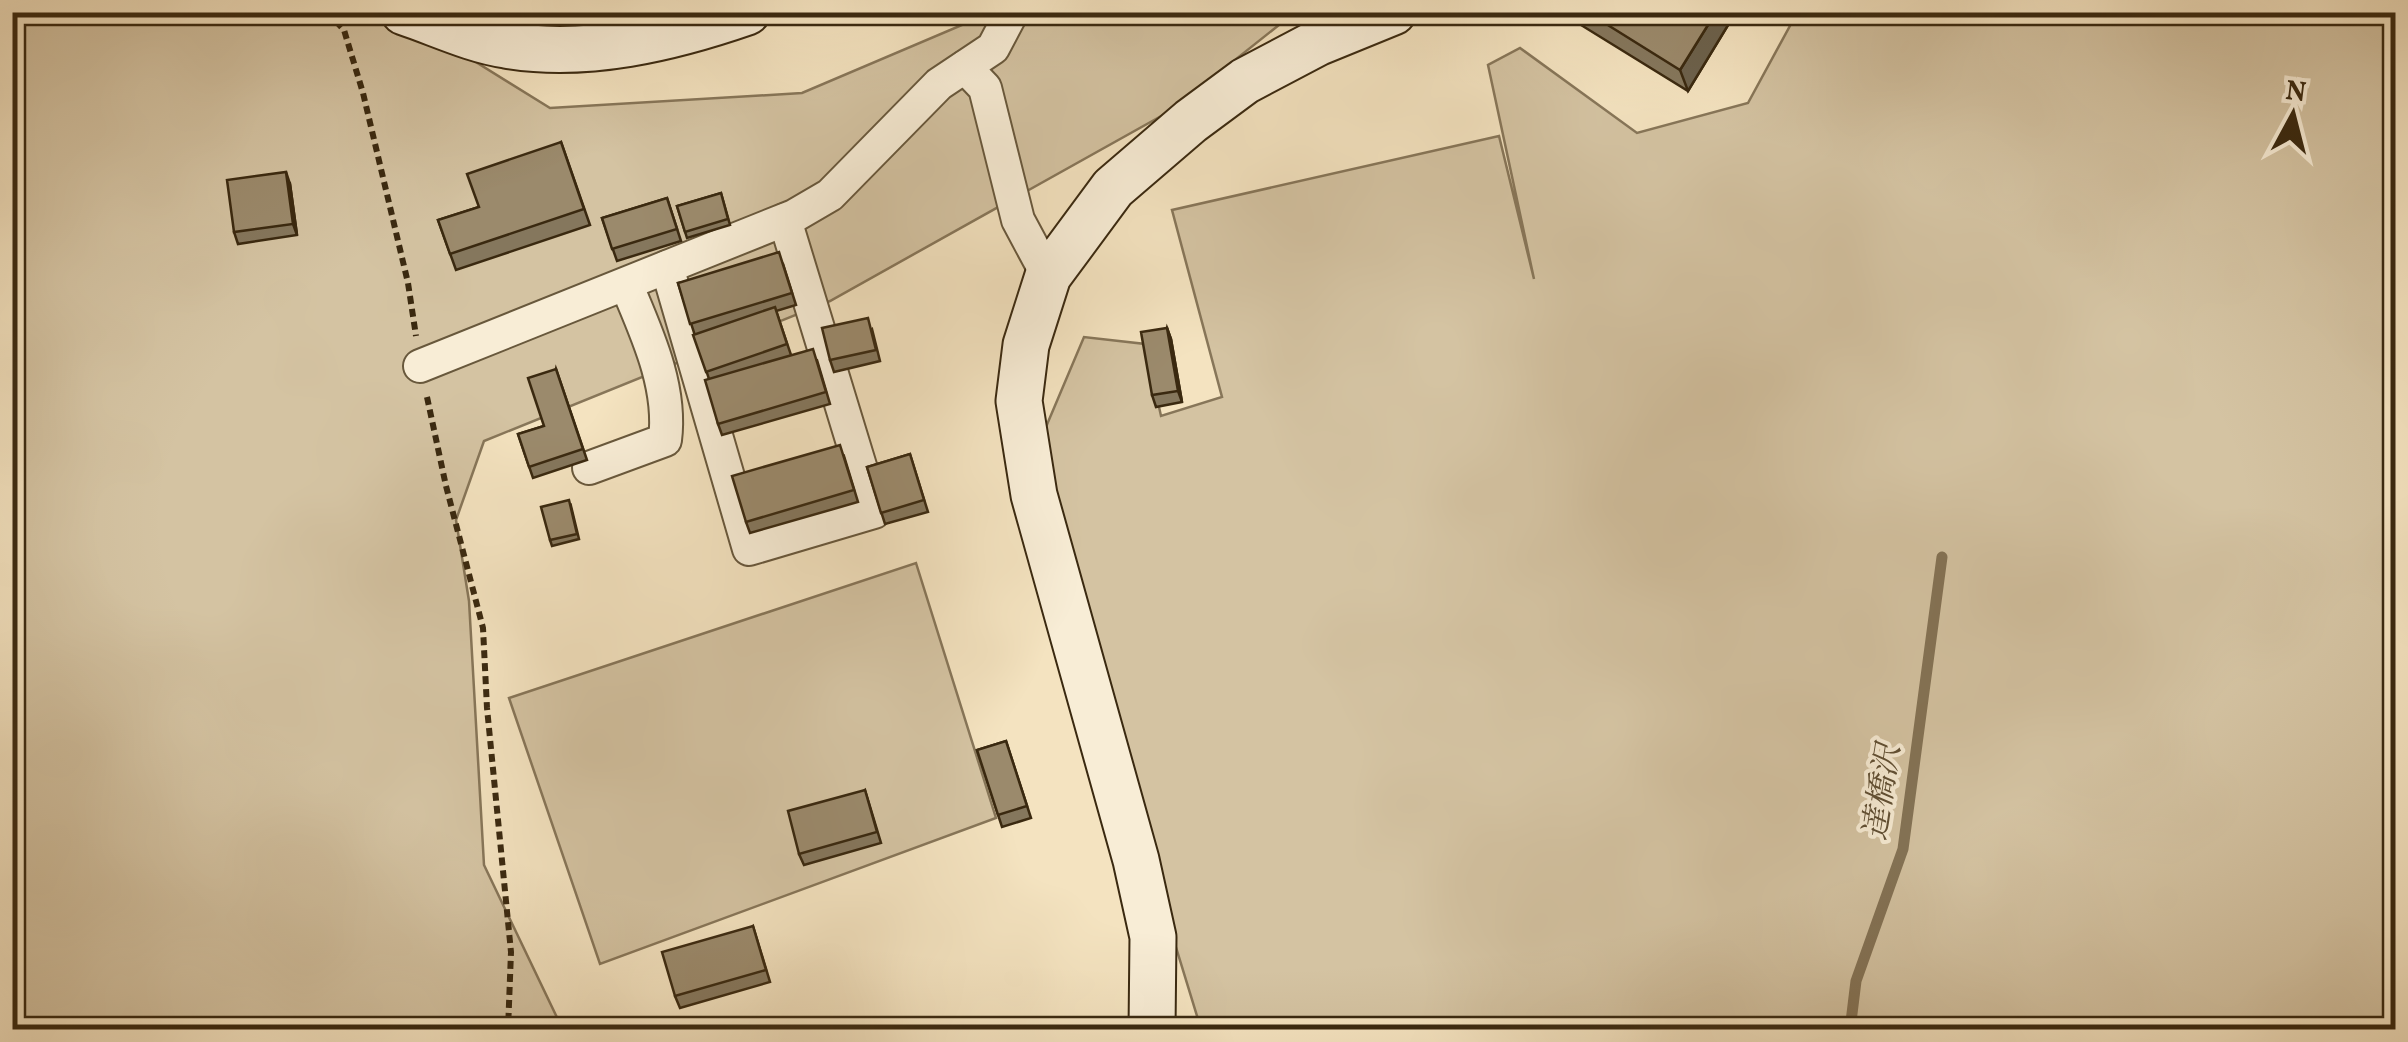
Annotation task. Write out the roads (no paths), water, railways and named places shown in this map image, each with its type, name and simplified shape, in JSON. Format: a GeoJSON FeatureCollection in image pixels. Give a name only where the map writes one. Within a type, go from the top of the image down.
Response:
{"type":"FeatureCollection","features":[{"type":"Feature","properties":{"kind":"street"},"geometry":{"type":"LineString","coordinates":[[404,12],[505,45],[586,50],[707,26],[747,12]]}},
{"type":"Feature","properties":{"kind":"street"},"geometry":{"type":"LineString","coordinates":[[420,366],[785,220],[830,195],[939,84],[993,48],[1012,12]]}},
{"type":"Feature","properties":{"kind":"street"},"geometry":{"type":"LineString","coordinates":[[1152,1030],[1153,937],[1136,860],[1034,495],[1019,401],[1026,345],[1048,276],[1113,188],[1190,120],[1245,81],[1317,43],[1393,12]]}},
{"type":"Feature","properties":{"kind":"street"},"geometry":{"type":"LineString","coordinates":[[965,67],[985,88],[1018,220],[1048,276]]}},
{"type":"Feature","properties":{"kind":"street"},"geometry":{"type":"LineString","coordinates":[[667,267],[750,549],[874,512],[785,220]]}},
{"type":"Feature","properties":{"kind":"street"},"geometry":{"type":"LineString","coordinates":[[589,468],[666,440],[668,416],[652,346],[626,284]]}},
{"type":"Feature","properties":{"kind":"waterway","name":"達橋沢"},"geometry":{"type":"LineString","coordinates":[[1850,1030],[1856,981],[1903,849],[1942,557]]}}]}
